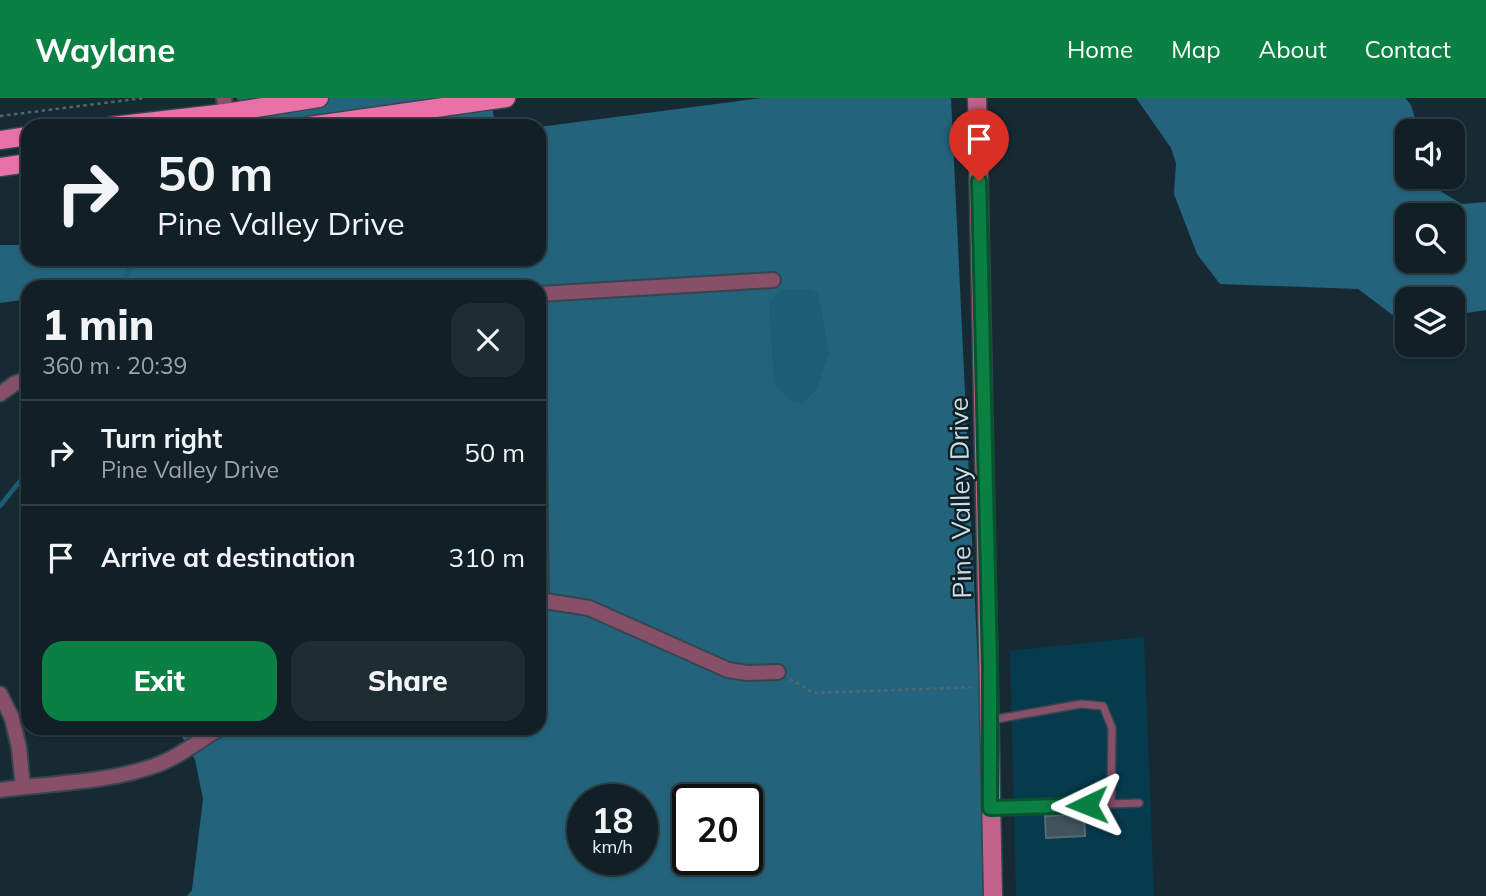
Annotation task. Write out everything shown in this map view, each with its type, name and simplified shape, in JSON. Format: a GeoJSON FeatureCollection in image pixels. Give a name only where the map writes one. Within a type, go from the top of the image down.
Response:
{"type":"FeatureCollection","features":[{"type":"Feature","properties":{"kind":"main road"},"geometry":{"type":"LineString","coordinates":[[168,119],[320,98]]}},
{"type":"Feature","properties":{"kind":"main road"},"geometry":{"type":"LineString","coordinates":[[358,119],[506,98]]}},
{"type":"Feature","properties":{"kind":"main road"},"geometry":{"type":"LineString","coordinates":[[0,140],[21,137]]}},
{"type":"Feature","properties":{"kind":"main road"},"geometry":{"type":"LineString","coordinates":[[0,166],[21,164]]}},
{"type":"Feature","properties":{"kind":"street","name":"Pine Valley Drive"},"geometry":{"type":"LineString","coordinates":[[977,98],[993,896]]}},
{"type":"Feature","properties":{"kind":"street"},"geometry":{"type":"LineString","coordinates":[[546,293],[773,280]]}},
{"type":"Feature","properties":{"kind":"street"},"geometry":{"type":"LineString","coordinates":[[0,394],[21,381]]}},
{"type":"Feature","properties":{"kind":"street"},"geometry":{"type":"LineString","coordinates":[[546,601],[589,608],[728,670],[747,673],[778,672]]}},
{"type":"Feature","properties":{"kind":"street"},"geometry":{"type":"LineString","coordinates":[[0,694],[12,718],[19,748],[23,787]]}},
{"type":"Feature","properties":{"kind":"street"},"geometry":{"type":"LineString","coordinates":[[0,790],[125,774],[157,765],[208,735]]}},
{"type":"Feature","properties":{"kind":"lane"},"geometry":{"type":"LineString","coordinates":[[989,720],[1082,704],[1102,706],[1112,728],[1111,804]]}},
{"type":"Feature","properties":{"kind":"lane"},"geometry":{"type":"LineString","coordinates":[[990,808],[1139,803]]}},
{"type":"Feature","properties":{"kind":"path"},"geometry":{"type":"LineString","coordinates":[[0,116],[144,98]]}},
{"type":"Feature","properties":{"kind":"path"},"geometry":{"type":"LineString","coordinates":[[778,672],[814,693],[989,687]]}},
{"type":"Feature","properties":{"kind":"shaded area"},"geometry":{"type":"Polygon","coordinates":[[[237,98],[491,98],[494,119],[240,119],[237,98]]]}},
{"type":"Feature","properties":{"kind":"shaded area"},"geometry":{"type":"Polygon","coordinates":[[[762,98],[951,98],[979,687],[983,896],[187,896],[192,890],[203,799],[195,760],[181,735],[546,735],[546,280],[21,280],[21,300],[0,303],[0,245],[21,245],[21,266],[546,266],[546,126],[762,98]]]}},
{"type":"Feature","properties":{"kind":"shaded area"},"geometry":{"type":"Polygon","coordinates":[[[1136,98],[1405,98],[1411,105],[1415,119],[1395,119],[1395,189],[1437,189],[1460,203],[1395,203],[1395,273],[1465,273],[1465,204],[1486,202],[1486,310],[1465,313],[1465,287],[1395,287],[1395,316],[1358,289],[1220,284],[1197,254],[1174,194],[1176,163],[1171,148],[1136,98]]]}},
{"type":"Feature","properties":{"kind":"shaded area"},"geometry":{"type":"Polygon","coordinates":[[[782,290],[812,290],[818,294],[829,352],[817,389],[802,404],[792,402],[774,384],[769,302],[782,290]]]}},
{"type":"Feature","properties":{"kind":"shaded area"},"geometry":{"type":"Polygon","coordinates":[[[1144,637],[1154,896],[1016,896],[1010,651],[1144,637]]]}},
{"type":"Feature","properties":{"kind":"building"},"geometry":{"type":"Polygon","coordinates":[[[1084,814],[1085,836],[1046,838],[1045,816],[1084,814]]]}},
{"type":"Feature","properties":{"kind":"waterway"},"geometry":{"type":"LineString","coordinates":[[125,280],[128,271],[135,266]]}},
{"type":"Feature","properties":{"kind":"waterway"},"geometry":{"type":"LineString","coordinates":[[0,506],[21,480]]}},
{"type":"Feature","properties":{"kind":"route"},"geometry":{"type":"LineString","coordinates":[[979,181],[990,667],[990,808],[1087,805]]}}]}
